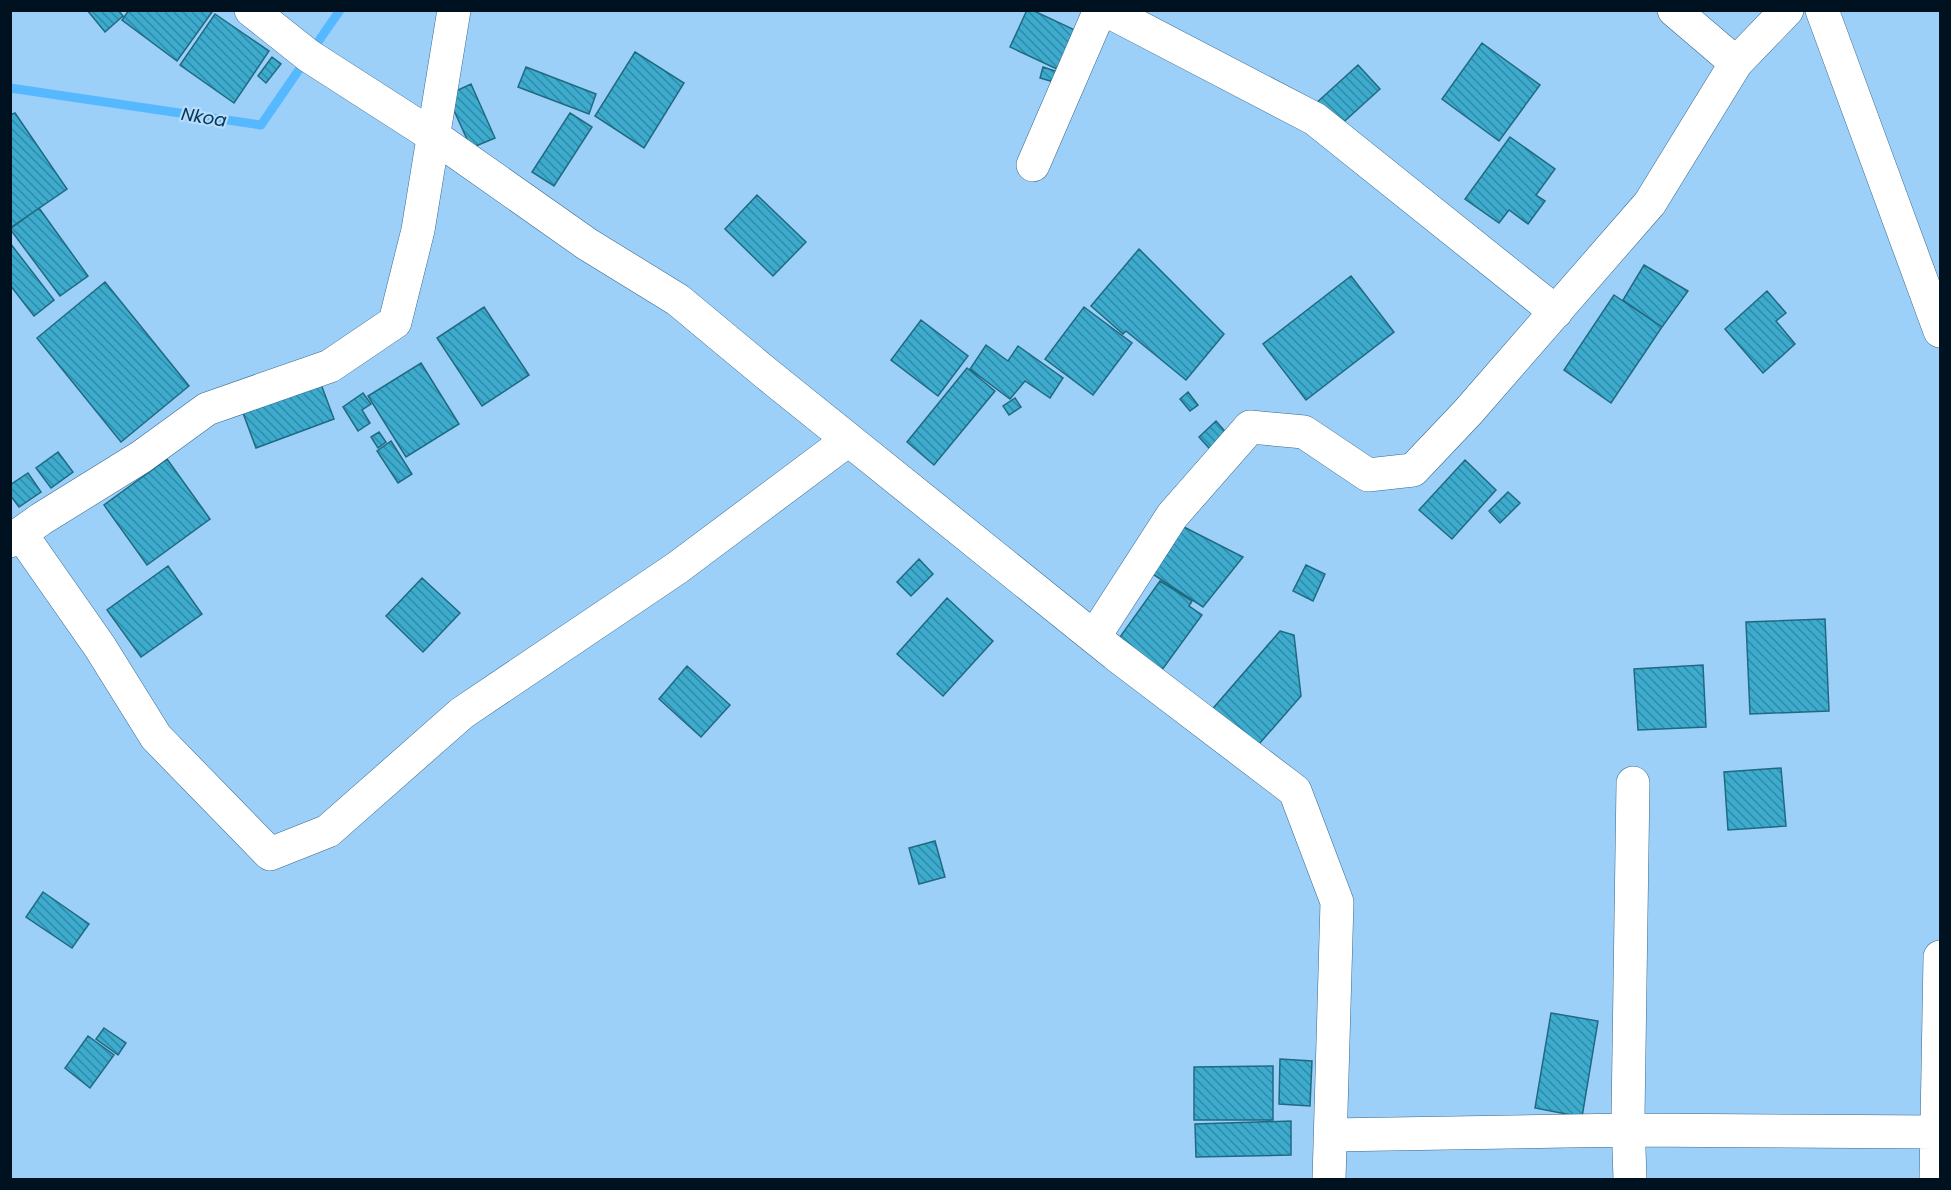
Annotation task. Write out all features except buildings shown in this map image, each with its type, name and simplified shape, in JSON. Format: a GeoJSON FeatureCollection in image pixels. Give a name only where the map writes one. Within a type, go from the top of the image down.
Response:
{"type":"FeatureCollection","features":[{"type":"Feature","properties":{"kind":"street"},"geometry":{"type":"LineString","coordinates":[[251,10],[309,56],[435,137],[587,244],[678,300],[1094,637],[1295,791],[1337,902],[1329,1179]]}},
{"type":"Feature","properties":{"kind":"street"},"geometry":{"type":"LineString","coordinates":[[454,10],[418,230],[395,322],[330,366],[207,409],[141,457],[40,519],[16,538],[100,647],[156,737],[270,854],[328,831],[462,713],[677,567],[848,440]]}},
{"type":"Feature","properties":{"kind":"street"},"geometry":{"type":"LineString","coordinates":[[1033,165],[1100,10]]}},
{"type":"Feature","properties":{"kind":"street"},"geometry":{"type":"LineString","coordinates":[[1106,10],[1315,119],[1556,312]]}},
{"type":"Feature","properties":{"kind":"street"},"geometry":{"type":"LineString","coordinates":[[1674,10],[1736,63]]}},
{"type":"Feature","properties":{"kind":"street"},"geometry":{"type":"LineString","coordinates":[[1094,637],[1172,516],[1250,427],[1304,432],[1368,475],[1413,470],[1468,412],[1650,203],[1736,63],[1787,10]]}},
{"type":"Feature","properties":{"kind":"street"},"geometry":{"type":"LineString","coordinates":[[1822,10],[1941,331]]}},
{"type":"Feature","properties":{"kind":"street"},"geometry":{"type":"LineString","coordinates":[[1630,1179],[1628,1130],[1633,783]]}},
{"type":"Feature","properties":{"kind":"street"},"geometry":{"type":"LineString","coordinates":[[1936,1179],[1941,957]]}},
{"type":"Feature","properties":{"kind":"street"},"geometry":{"type":"LineString","coordinates":[[1331,1135],[1628,1130],[1937,1132]]}},
{"type":"Feature","properties":{"kind":"waterway","name":"Nkoa"},"geometry":{"type":"LineString","coordinates":[[10,88],[261,125],[340,10]]}}]}
